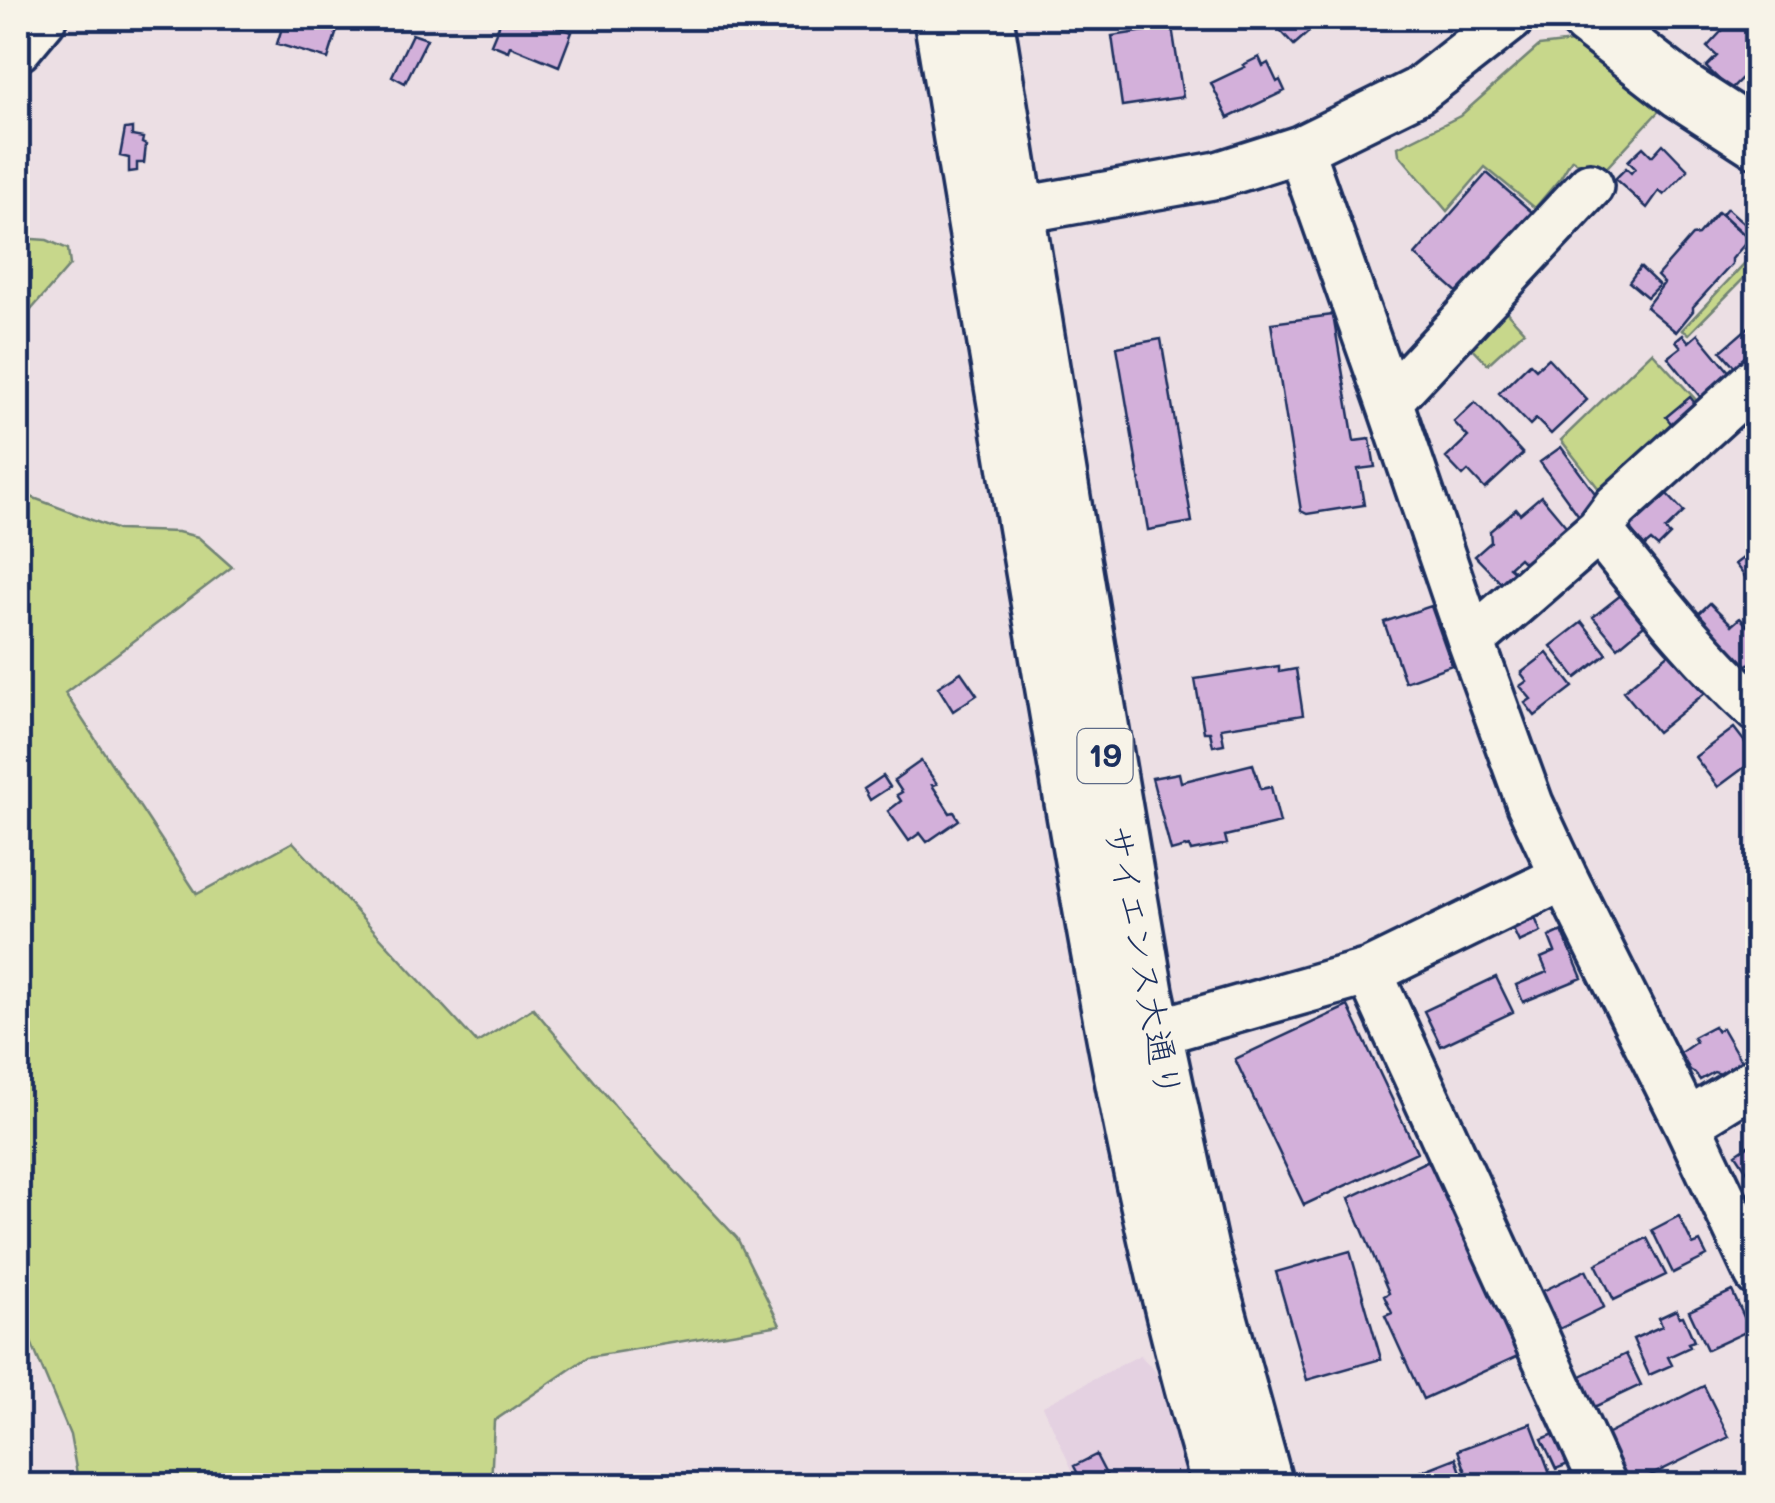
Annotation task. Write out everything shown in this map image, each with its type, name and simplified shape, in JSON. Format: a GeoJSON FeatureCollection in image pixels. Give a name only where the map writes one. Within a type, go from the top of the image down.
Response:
{"type":"FeatureCollection","features":[{"type":"Feature","properties":{"kind":"main road","name":"サイエンス大通り"},"geometry":{"type":"LineString","coordinates":[[942,18],[1106,995],[1159,1252],[1221,1486]]}},
{"type":"Feature","properties":{"kind":"main road","name":"サイエンス大通り"},"geometry":{"type":"LineString","coordinates":[[985,18],[1067,529],[1154,1033],[1200,1249],[1265,1486]]}},
{"type":"Feature","properties":{"kind":"main road"},"geometry":{"type":"LineString","coordinates":[[1614,25],[1682,91],[1758,140]]}},
{"type":"Feature","properties":{"kind":"street"},"geometry":{"type":"LineString","coordinates":[[18,48],[44,18]]}},
{"type":"Feature","properties":{"kind":"street"},"geometry":{"type":"LineString","coordinates":[[1016,211],[1218,175],[1300,149],[1418,92],[1511,18]]}},
{"type":"Feature","properties":{"kind":"street"},"geometry":{"type":"LineString","coordinates":[[1300,149],[1530,804],[1758,1274]]}},
{"type":"Feature","properties":{"kind":"street"},"geometry":{"type":"LineString","coordinates":[[1389,401],[1590,186]]}},
{"type":"Feature","properties":{"kind":"street"},"geometry":{"type":"LineString","coordinates":[[1471,641],[1599,530],[1616,507],[1758,378]]}},
{"type":"Feature","properties":{"kind":"street"},"geometry":{"type":"LineString","coordinates":[[1599,530],[1673,621],[1758,710]]}},
{"type":"Feature","properties":{"kind":"street"},"geometry":{"type":"LineString","coordinates":[[1154,1033],[1368,972],[1564,877]]}},
{"type":"Feature","properties":{"kind":"street"},"geometry":{"type":"LineString","coordinates":[[1368,972],[1604,1486]]}},
{"type":"Feature","properties":{"kind":"street"},"geometry":{"type":"LineString","coordinates":[[1687,1123],[1758,1079]]}},
{"type":"Feature","properties":{"kind":"shaded area"},"geometry":{"type":"Polygon","coordinates":[[[1140,1355],[1156,1372],[1189,1485],[1079,1485],[1043,1406],[1140,1355]]]}},
{"type":"Feature","properties":{"kind":"green space"},"geometry":{"type":"Polygon","coordinates":[[[1590,40],[1668,101],[1598,177],[1572,159],[1535,208],[1485,167],[1447,211],[1399,154],[1398,147],[1460,116],[1539,46],[1590,40]]]}},
{"type":"Feature","properties":{"kind":"green space"},"geometry":{"type":"Polygon","coordinates":[[[18,238],[47,240],[68,249],[70,265],[18,325],[18,238]]]}},
{"type":"Feature","properties":{"kind":"green space"},"geometry":{"type":"Polygon","coordinates":[[[1757,250],[1757,265],[1689,334],[1682,330],[1757,250]]]}},
{"type":"Feature","properties":{"kind":"green space"},"geometry":{"type":"Polygon","coordinates":[[[1502,307],[1524,331],[1488,364],[1469,344],[1502,307]]]}},
{"type":"Feature","properties":{"kind":"green space"},"geometry":{"type":"Polygon","coordinates":[[[1652,352],[1708,413],[1606,498],[1561,440],[1652,352]]]}},
{"type":"Feature","properties":{"kind":"green space"},"geometry":{"type":"Polygon","coordinates":[[[18,492],[118,530],[178,532],[198,537],[232,567],[65,693],[197,894],[293,842],[477,1043],[533,1008],[626,1119],[737,1238],[780,1325],[588,1357],[494,1421],[491,1485],[79,1485],[70,1435],[18,1311],[18,492]]]}},
{"type":"Feature","properties":{"kind":"building"},"geometry":{"type":"Polygon","coordinates":[[[285,18],[341,18],[328,59],[277,44],[285,18]]]}},
{"type":"Feature","properties":{"kind":"building"},"geometry":{"type":"Polygon","coordinates":[[[502,18],[536,18],[572,32],[559,66],[510,46],[508,51],[491,44],[502,18]]]}},
{"type":"Feature","properties":{"kind":"building"},"geometry":{"type":"Polygon","coordinates":[[[1269,18],[1303,18],[1312,29],[1294,45],[1269,18]]]}},
{"type":"Feature","properties":{"kind":"building"},"geometry":{"type":"Polygon","coordinates":[[[1748,18],[1758,18],[1758,62],[1730,90],[1706,67],[1717,56],[1707,47],[1733,19],[1740,26],[1748,18]]]}},
{"type":"Feature","properties":{"kind":"building"},"geometry":{"type":"Polygon","coordinates":[[[1172,27],[1183,97],[1122,106],[1112,36],[1172,27]]]}},
{"type":"Feature","properties":{"kind":"building"},"geometry":{"type":"Polygon","coordinates":[[[412,34],[427,39],[405,83],[392,76],[412,34]]]}},
{"type":"Feature","properties":{"kind":"building"},"geometry":{"type":"Polygon","coordinates":[[[1259,57],[1263,66],[1268,63],[1285,91],[1228,118],[1211,83],[1259,57]]]}},
{"type":"Feature","properties":{"kind":"building"},"geometry":{"type":"Polygon","coordinates":[[[132,128],[132,136],[143,138],[146,145],[144,163],[137,163],[137,171],[129,172],[129,158],[120,156],[125,129],[132,128]]]}},
{"type":"Feature","properties":{"kind":"building"},"geometry":{"type":"Polygon","coordinates":[[[1663,144],[1688,170],[1664,195],[1659,191],[1647,208],[1615,179],[1626,168],[1631,173],[1635,168],[1628,161],[1643,147],[1652,156],[1663,144]]]}},
{"type":"Feature","properties":{"kind":"building"},"geometry":{"type":"Polygon","coordinates":[[[1487,173],[1532,212],[1460,295],[1415,255],[1487,173]]]}},
{"type":"Feature","properties":{"kind":"building"},"geometry":{"type":"Polygon","coordinates":[[[1727,208],[1752,230],[1746,236],[1722,214],[1727,208]]]}},
{"type":"Feature","properties":{"kind":"building"},"geometry":{"type":"Polygon","coordinates":[[[1718,212],[1749,239],[1676,332],[1646,307],[1664,283],[1657,276],[1718,212]]]}},
{"type":"Feature","properties":{"kind":"building"},"geometry":{"type":"Polygon","coordinates":[[[1640,267],[1659,285],[1647,297],[1629,282],[1640,267]]]}},
{"type":"Feature","properties":{"kind":"building"},"geometry":{"type":"Polygon","coordinates":[[[1333,315],[1354,441],[1370,439],[1375,467],[1358,469],[1364,505],[1307,514],[1301,511],[1271,323],[1333,315]]]}},
{"type":"Feature","properties":{"kind":"building"},"geometry":{"type":"Polygon","coordinates":[[[1758,319],[1758,366],[1744,377],[1721,351],[1758,319]]]}},
{"type":"Feature","properties":{"kind":"building"},"geometry":{"type":"Polygon","coordinates":[[[1698,334],[1736,380],[1706,404],[1668,357],[1681,347],[1676,341],[1683,335],[1689,342],[1698,334]]]}},
{"type":"Feature","properties":{"kind":"building"},"geometry":{"type":"Polygon","coordinates":[[[1161,339],[1192,522],[1148,530],[1117,347],[1161,339]]]}},
{"type":"Feature","properties":{"kind":"building"},"geometry":{"type":"Polygon","coordinates":[[[1548,358],[1587,400],[1551,434],[1536,419],[1530,425],[1499,393],[1530,363],[1536,369],[1548,358]]]}},
{"type":"Feature","properties":{"kind":"building"},"geometry":{"type":"Polygon","coordinates":[[[1690,397],[1703,413],[1679,433],[1666,417],[1690,397]]]}},
{"type":"Feature","properties":{"kind":"building"},"geometry":{"type":"Polygon","coordinates":[[[1475,402],[1523,454],[1485,489],[1468,471],[1463,476],[1446,458],[1468,437],[1454,422],[1475,402]]]}},
{"type":"Feature","properties":{"kind":"building"},"geometry":{"type":"Polygon","coordinates":[[[1561,447],[1600,500],[1579,516],[1540,462],[1561,447]]]}},
{"type":"Feature","properties":{"kind":"building"},"geometry":{"type":"Polygon","coordinates":[[[1664,491],[1684,512],[1665,530],[1670,535],[1658,547],[1651,541],[1645,546],[1626,526],[1664,491]]]}},
{"type":"Feature","properties":{"kind":"building"},"geometry":{"type":"Polygon","coordinates":[[[1541,496],[1571,532],[1540,559],[1536,555],[1524,563],[1519,558],[1509,567],[1516,573],[1501,583],[1475,556],[1491,542],[1490,531],[1516,509],[1520,514],[1541,496]]]}},
{"type":"Feature","properties":{"kind":"building"},"geometry":{"type":"Polygon","coordinates":[[[1758,547],[1758,578],[1753,572],[1746,578],[1735,564],[1758,547]]]}},
{"type":"Feature","properties":{"kind":"building"},"geometry":{"type":"Polygon","coordinates":[[[1626,591],[1650,620],[1618,647],[1593,617],[1626,591]]]}},
{"type":"Feature","properties":{"kind":"building"},"geometry":{"type":"Polygon","coordinates":[[[1710,603],[1732,625],[1740,618],[1758,636],[1758,656],[1741,671],[1692,620],[1710,603]]]}},
{"type":"Feature","properties":{"kind":"building"},"geometry":{"type":"Polygon","coordinates":[[[1431,606],[1452,665],[1405,682],[1384,622],[1431,606]]]}},
{"type":"Feature","properties":{"kind":"building"},"geometry":{"type":"Polygon","coordinates":[[[1582,622],[1607,654],[1576,678],[1551,646],[1582,622]]]}},
{"type":"Feature","properties":{"kind":"building"},"geometry":{"type":"Polygon","coordinates":[[[1671,652],[1705,693],[1657,732],[1623,691],[1671,652]]]}},
{"type":"Feature","properties":{"kind":"building"},"geometry":{"type":"Polygon","coordinates":[[[1547,653],[1573,687],[1535,716],[1525,703],[1531,699],[1520,686],[1527,681],[1521,673],[1547,653]]]}},
{"type":"Feature","properties":{"kind":"building"},"geometry":{"type":"Polygon","coordinates":[[[1279,666],[1279,672],[1296,669],[1303,715],[1221,728],[1224,744],[1213,746],[1210,732],[1204,732],[1195,679],[1279,666]]]}},
{"type":"Feature","properties":{"kind":"building"},"geometry":{"type":"Polygon","coordinates":[[[961,672],[977,695],[953,711],[938,687],[961,672]]]}},
{"type":"Feature","properties":{"kind":"building"},"geometry":{"type":"Polygon","coordinates":[[[1734,728],[1757,758],[1718,787],[1695,757],[1734,728]]]}},
{"type":"Feature","properties":{"kind":"building"},"geometry":{"type":"Polygon","coordinates":[[[921,761],[950,813],[954,812],[959,820],[927,842],[920,833],[909,841],[888,811],[901,801],[897,795],[902,792],[894,780],[921,761]]]}},
{"type":"Feature","properties":{"kind":"building"},"geometry":{"type":"Polygon","coordinates":[[[1253,764],[1261,789],[1271,787],[1280,823],[1225,836],[1227,844],[1171,851],[1152,778],[1179,773],[1181,782],[1253,764]]]}},
{"type":"Feature","properties":{"kind":"building"},"geometry":{"type":"Polygon","coordinates":[[[883,776],[890,787],[870,800],[864,789],[883,776]]]}},
{"type":"Feature","properties":{"kind":"building"},"geometry":{"type":"Polygon","coordinates":[[[1533,913],[1541,932],[1519,942],[1510,923],[1533,913]]]}},
{"type":"Feature","properties":{"kind":"building"},"geometry":{"type":"Polygon","coordinates":[[[1562,931],[1582,978],[1523,1002],[1516,985],[1547,972],[1541,958],[1555,952],[1549,937],[1562,931]]]}},
{"type":"Feature","properties":{"kind":"building"},"geometry":{"type":"Polygon","coordinates":[[[1496,977],[1513,1012],[1441,1046],[1424,1011],[1496,977]]]}},
{"type":"Feature","properties":{"kind":"building"},"geometry":{"type":"Polygon","coordinates":[[[1348,1006],[1417,1152],[1304,1205],[1235,1059],[1348,1006]]]}},
{"type":"Feature","properties":{"kind":"building"},"geometry":{"type":"Polygon","coordinates":[[[1714,1026],[1717,1031],[1722,1028],[1741,1061],[1721,1074],[1714,1072],[1700,1080],[1680,1053],[1696,1042],[1693,1037],[1714,1026]]]}},
{"type":"Feature","properties":{"kind":"building"},"geometry":{"type":"Polygon","coordinates":[[[1758,1139],[1758,1174],[1751,1177],[1736,1154],[1758,1139]]]}},
{"type":"Feature","properties":{"kind":"building"},"geometry":{"type":"Polygon","coordinates":[[[1431,1159],[1520,1355],[1423,1399],[1385,1316],[1392,1313],[1384,1296],[1389,1293],[1349,1198],[1431,1159]]]}},
{"type":"Feature","properties":{"kind":"building"},"geometry":{"type":"Polygon","coordinates":[[[1679,1216],[1693,1245],[1700,1242],[1707,1256],[1673,1273],[1652,1230],[1679,1216]]]}},
{"type":"Feature","properties":{"kind":"building"},"geometry":{"type":"Polygon","coordinates":[[[1647,1238],[1666,1275],[1614,1300],[1596,1264],[1647,1238]]]}},
{"type":"Feature","properties":{"kind":"building"},"geometry":{"type":"Polygon","coordinates":[[[1350,1251],[1381,1359],[1307,1380],[1276,1272],[1350,1251]]]}},
{"type":"Feature","properties":{"kind":"building"},"geometry":{"type":"Polygon","coordinates":[[[1586,1270],[1604,1307],[1559,1329],[1541,1292],[1586,1270]]]}},
{"type":"Feature","properties":{"kind":"building"},"geometry":{"type":"Polygon","coordinates":[[[1732,1291],[1750,1330],[1707,1350],[1689,1311],[1732,1291]]]}},
{"type":"Feature","properties":{"kind":"building"},"geometry":{"type":"Polygon","coordinates":[[[1676,1310],[1679,1317],[1683,1316],[1694,1341],[1688,1343],[1690,1347],[1668,1357],[1672,1365],[1649,1375],[1633,1339],[1662,1326],[1659,1318],[1676,1310]]]}},
{"type":"Feature","properties":{"kind":"building"},"geometry":{"type":"Polygon","coordinates":[[[1626,1354],[1641,1385],[1594,1407],[1579,1377],[1626,1354]]]}},
{"type":"Feature","properties":{"kind":"building"},"geometry":{"type":"Polygon","coordinates":[[[1704,1386],[1729,1437],[1629,1486],[1604,1436],[1704,1386]]]}},
{"type":"Feature","properties":{"kind":"building"},"geometry":{"type":"Polygon","coordinates":[[[1531,1423],[1550,1473],[1517,1486],[1471,1486],[1458,1450],[1531,1423]]]}},
{"type":"Feature","properties":{"kind":"building"},"geometry":{"type":"Polygon","coordinates":[[[1559,1432],[1573,1462],[1556,1469],[1542,1439],[1559,1432]]]}},
{"type":"Feature","properties":{"kind":"building"},"geometry":{"type":"Polygon","coordinates":[[[1096,1455],[1112,1486],[1084,1486],[1074,1466],[1096,1455]]]}},
{"type":"Feature","properties":{"kind":"building"},"geometry":{"type":"Polygon","coordinates":[[[1456,1458],[1466,1486],[1384,1486],[1456,1458]]]}}]}
